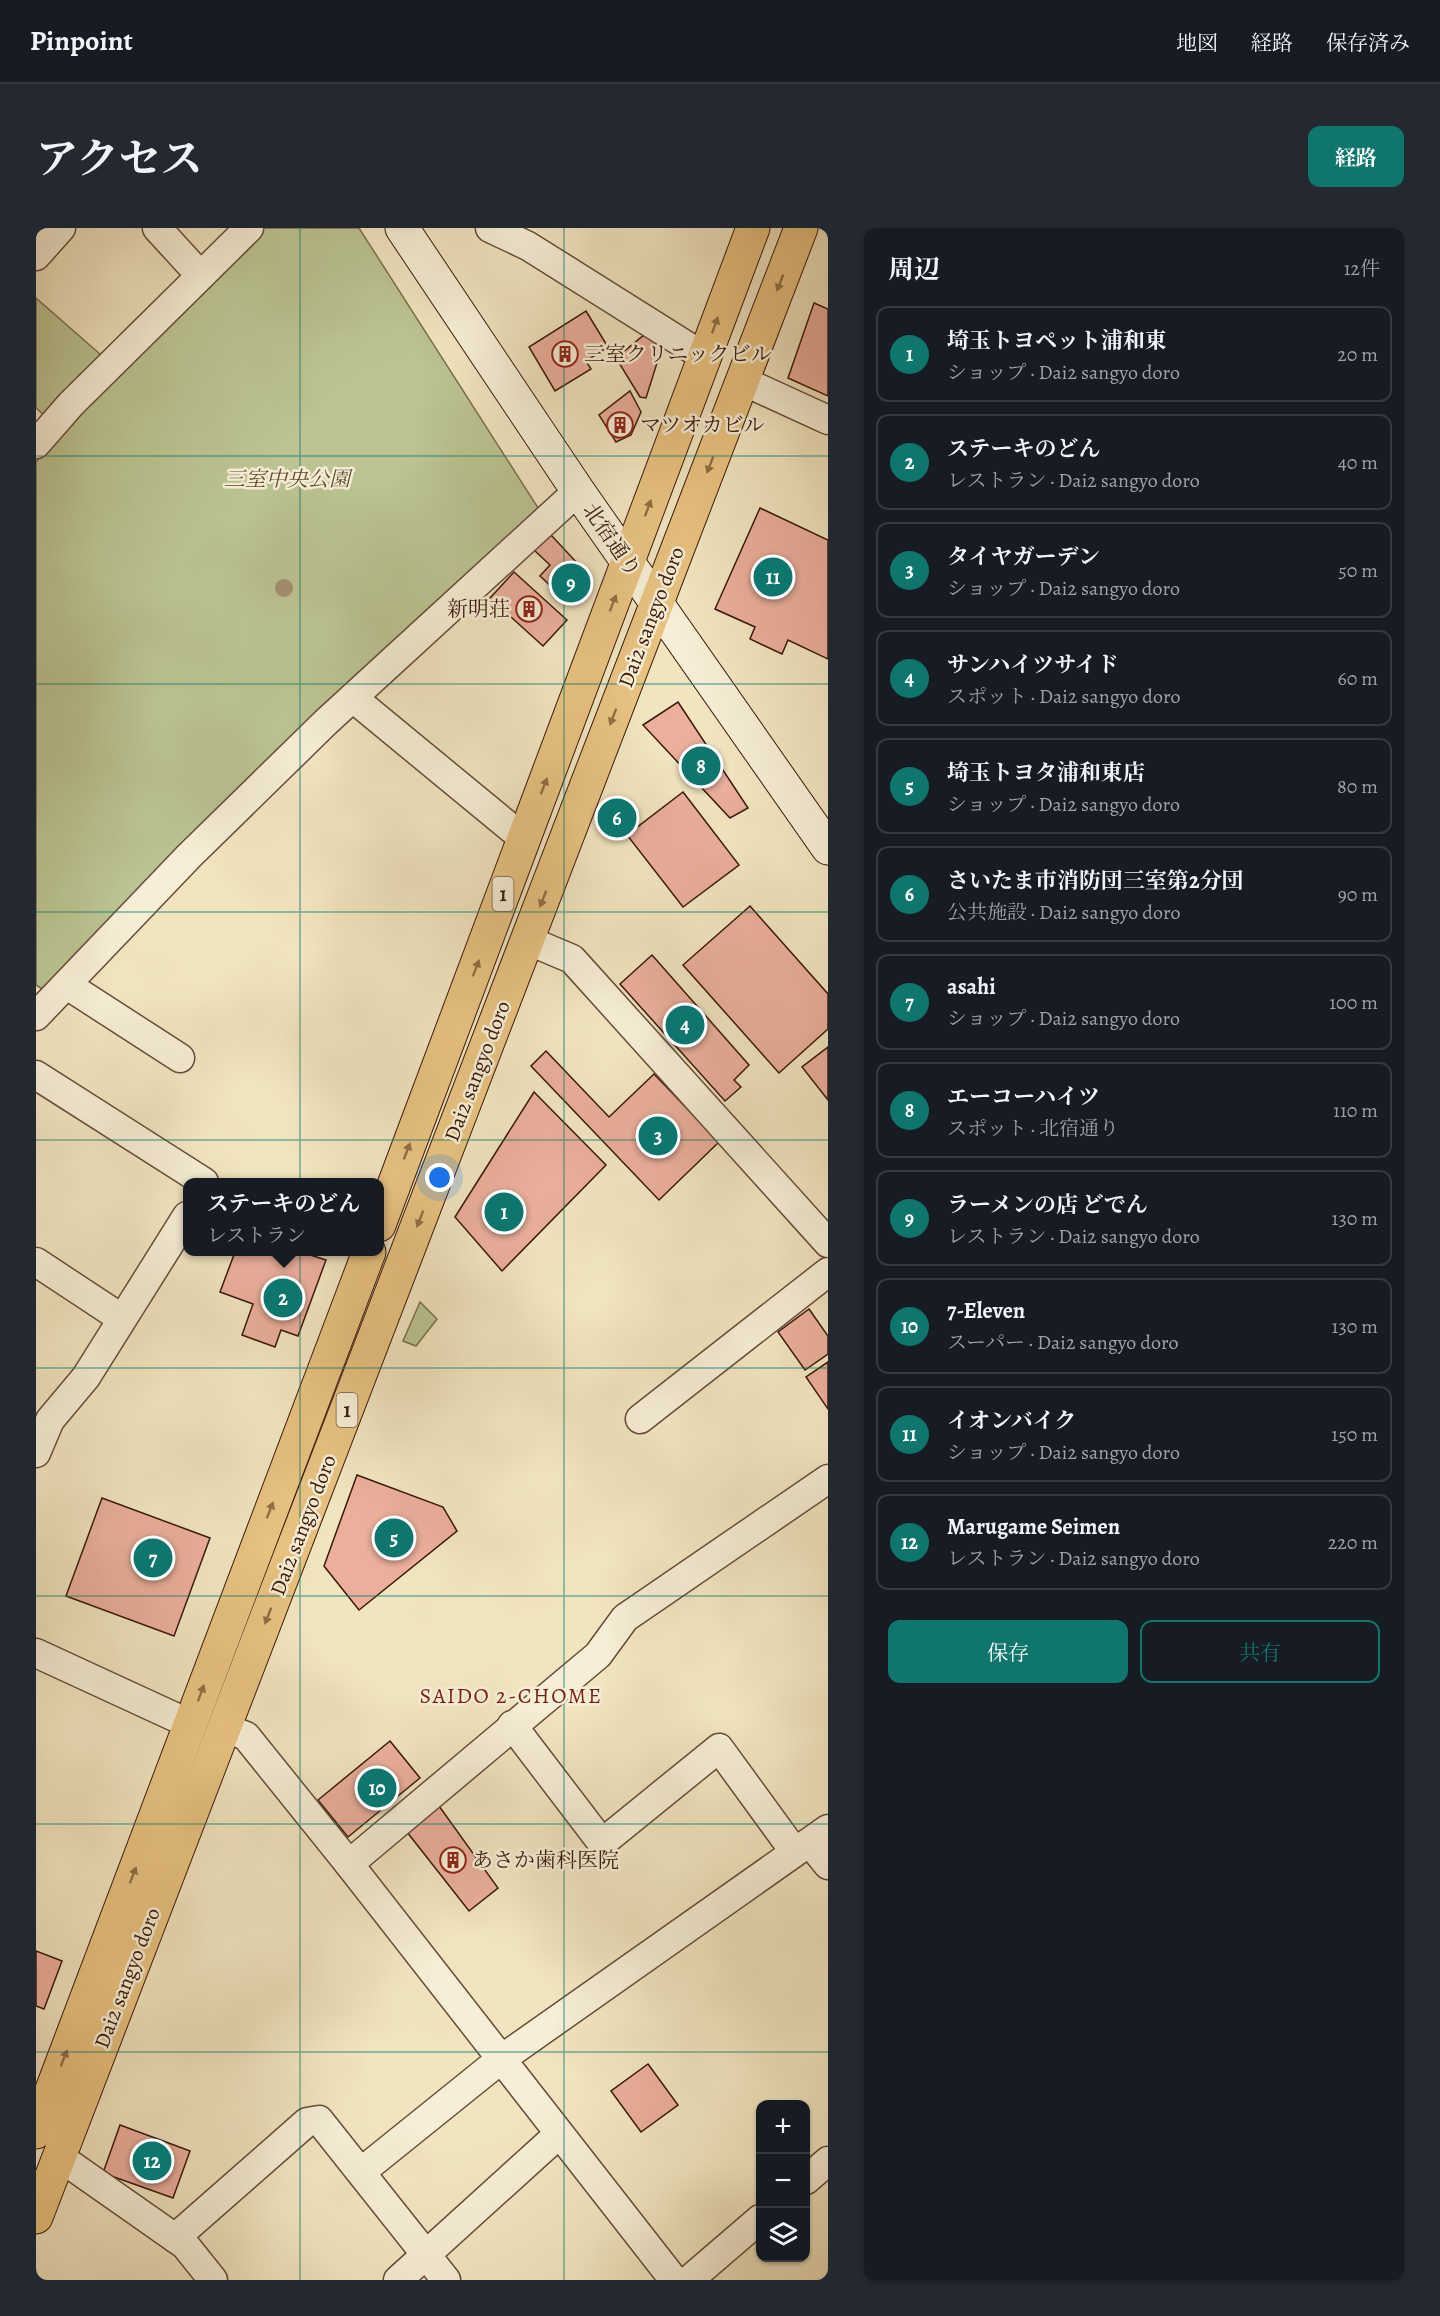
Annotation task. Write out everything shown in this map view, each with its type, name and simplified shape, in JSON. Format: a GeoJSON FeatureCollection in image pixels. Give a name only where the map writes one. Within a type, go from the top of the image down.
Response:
{"type":"FeatureCollection","features":[{"type":"Feature","properties":{"kind":"main road","name":"Dai2 sangyo doro"},"geometry":{"type":"LineString","coordinates":[[384,1212],[628,563],[703,356],[753,228]]}},
{"type":"Feature","properties":{"kind":"main road","name":"Dai2 sangyo doro"},"geometry":{"type":"LineString","coordinates":[[36,2217],[801,228]]}},
{"type":"Feature","properties":{"kind":"main road","name":"Dai2 sangyo doro"},"geometry":{"type":"LineString","coordinates":[[36,2132],[367,1256]]}},
{"type":"Feature","properties":{"kind":"street"},"geometry":{"type":"LineString","coordinates":[[36,256],[61,228]]}},
{"type":"Feature","properties":{"kind":"street"},"geometry":{"type":"LineString","coordinates":[[157,228],[200,275]]}},
{"type":"Feature","properties":{"kind":"street"},"geometry":{"type":"LineString","coordinates":[[36,444],[71,404],[249,228]]}},
{"type":"Feature","properties":{"kind":"street","name":"北宿通り"},"geometry":{"type":"LineString","coordinates":[[402,228],[578,491],[828,848]]}},
{"type":"Feature","properties":{"kind":"street"},"geometry":{"type":"LineString","coordinates":[[490,228],[528,246],[561,270],[703,356]]}},
{"type":"Feature","properties":{"kind":"street"},"geometry":{"type":"LineString","coordinates":[[743,381],[828,420]]}},
{"type":"Feature","properties":{"kind":"street"},"geometry":{"type":"LineString","coordinates":[[36,1016],[189,856],[353,698],[578,491]]}},
{"type":"Feature","properties":{"kind":"street"},"geometry":{"type":"LineString","coordinates":[[353,698],[524,839]]}},
{"type":"Feature","properties":{"kind":"street"},"geometry":{"type":"LineString","coordinates":[[527,940],[572,959],[828,1243]]}},
{"type":"Feature","properties":{"kind":"street"},"geometry":{"type":"LineString","coordinates":[[67,985],[180,1058]]}},
{"type":"Feature","properties":{"kind":"street"},"geometry":{"type":"LineString","coordinates":[[36,1075],[198,1178]]}},
{"type":"Feature","properties":{"kind":"street"},"geometry":{"type":"LineString","coordinates":[[36,1453],[50,1420],[86,1377],[183,1222]]}},
{"type":"Feature","properties":{"kind":"street"},"geometry":{"type":"LineString","coordinates":[[36,1262],[121,1318]]}},
{"type":"Feature","properties":{"kind":"street"},"geometry":{"type":"LineString","coordinates":[[640,1419],[826,1279]]}},
{"type":"Feature","properties":{"kind":"street"},"geometry":{"type":"LineString","coordinates":[[349,1864],[598,1655],[625,1618],[828,1479]]}},
{"type":"Feature","properties":{"kind":"street"},"geometry":{"type":"LineString","coordinates":[[36,1653],[190,1724]]}},
{"type":"Feature","properties":{"kind":"street"},"geometry":{"type":"LineString","coordinates":[[512,1725],[602,1843],[719,1748],[811,1841],[828,1865]]}},
{"type":"Feature","properties":{"kind":"street"},"geometry":{"type":"LineString","coordinates":[[225,1728],[246,1736],[349,1864],[674,2280]]}},
{"type":"Feature","properties":{"kind":"street"},"geometry":{"type":"LineString","coordinates":[[361,2172],[500,2060],[811,1841]]}},
{"type":"Feature","properties":{"kind":"street"},"geometry":{"type":"LineString","coordinates":[[175,2238],[307,2122],[319,2120],[446,2280]]}},
{"type":"Feature","properties":{"kind":"street"},"geometry":{"type":"LineString","coordinates":[[398,2280],[559,2134]]}},
{"type":"Feature","properties":{"kind":"street"},"geometry":{"type":"LineString","coordinates":[[58,2156],[185,2245],[213,2280]]}},
{"type":"Feature","properties":{"kind":"street"},"geometry":{"type":"LineString","coordinates":[[810,2177],[828,2161]]}},
{"type":"Feature","properties":{"kind":"street"},"geometry":{"type":"LineString","coordinates":[[689,2280],[756,2222]]}},
{"type":"Feature","properties":{"kind":"green space","name":"三室中央公園"},"geometry":{"type":"Polygon","coordinates":[[[263,228],[359,228],[540,511],[47,992],[36,985],[36,462],[71,420],[263,228]]]}},
{"type":"Feature","properties":{"kind":"green space"},"geometry":{"type":"Polygon","coordinates":[[[36,298],[101,355],[46,417],[36,408],[36,298]]]}},
{"type":"Feature","properties":{"kind":"green space"},"geometry":{"type":"Polygon","coordinates":[[[420,1302],[437,1319],[416,1346],[403,1341],[420,1302]]]}},
{"type":"Feature","properties":{"kind":"building"},"geometry":{"type":"Polygon","coordinates":[[[814,303],[828,309],[828,396],[788,378],[814,303]]]}},
{"type":"Feature","properties":{"kind":"building","name":"三室クリニックビル"},"geometry":{"type":"Polygon","coordinates":[[[586,311],[608,347],[586,361],[591,369],[555,391],[529,347],[586,311]]]}},
{"type":"Feature","properties":{"kind":"building"},"geometry":{"type":"Polygon","coordinates":[[[644,335],[663,344],[646,398],[640,397],[616,358],[644,335]]]}},
{"type":"Feature","properties":{"kind":"building","name":"マツオカビル"},"geometry":{"type":"Polygon","coordinates":[[[630,391],[641,412],[631,435],[616,442],[599,415],[630,391]]]}},
{"type":"Feature","properties":{"kind":"building"},"geometry":{"type":"Polygon","coordinates":[[[760,508],[828,540],[828,659],[788,640],[782,654],[750,639],[755,627],[715,609],[760,508]]]}},
{"type":"Feature","properties":{"kind":"building"},"geometry":{"type":"Polygon","coordinates":[[[551,535],[579,565],[584,590],[570,604],[540,576],[550,565],[534,550],[551,535]]]}},
{"type":"Feature","properties":{"kind":"building","name":"新明荘"},"geometry":{"type":"Polygon","coordinates":[[[514,572],[567,620],[543,646],[490,598],[514,572]]]}},
{"type":"Feature","properties":{"kind":"building"},"geometry":{"type":"Polygon","coordinates":[[[678,702],[748,808],[730,818],[643,725],[678,702]]]}},
{"type":"Feature","properties":{"kind":"building"},"geometry":{"type":"Polygon","coordinates":[[[683,792],[739,865],[683,907],[627,835],[683,792]]]}},
{"type":"Feature","properties":{"kind":"building"},"geometry":{"type":"Polygon","coordinates":[[[627,799],[638,816],[608,837],[600,825],[605,813],[627,799]]]}},
{"type":"Feature","properties":{"kind":"building"},"geometry":{"type":"Polygon","coordinates":[[[750,906],[828,994],[828,1029],[779,1073],[683,965],[750,906]]]}},
{"type":"Feature","properties":{"kind":"building"},"geometry":{"type":"Polygon","coordinates":[[[652,955],[749,1065],[734,1080],[741,1087],[725,1101],[620,984],[652,955]]]}},
{"type":"Feature","properties":{"kind":"building"},"geometry":{"type":"Polygon","coordinates":[[[828,1047],[828,1100],[802,1067],[828,1047]]]}},
{"type":"Feature","properties":{"kind":"building"},"geometry":{"type":"Polygon","coordinates":[[[546,1051],[609,1117],[654,1074],[719,1142],[659,1200],[531,1066],[546,1051]]]}},
{"type":"Feature","properties":{"kind":"building"},"geometry":{"type":"Polygon","coordinates":[[[534,1092],[606,1165],[502,1271],[455,1217],[534,1092]]]}},
{"type":"Feature","properties":{"kind":"building"},"geometry":{"type":"Polygon","coordinates":[[[234,1256],[314,1256],[326,1260],[298,1336],[281,1330],[275,1347],[242,1335],[253,1304],[220,1292],[234,1256]]]}},
{"type":"Feature","properties":{"kind":"building"},"geometry":{"type":"Polygon","coordinates":[[[809,1309],[828,1336],[828,1354],[805,1370],[778,1332],[809,1309]]]}},
{"type":"Feature","properties":{"kind":"building"},"geometry":{"type":"Polygon","coordinates":[[[828,1362],[828,1409],[806,1377],[828,1362]]]}},
{"type":"Feature","properties":{"kind":"building"},"geometry":{"type":"Polygon","coordinates":[[[357,1475],[443,1507],[457,1531],[359,1610],[324,1566],[357,1475]]]}},
{"type":"Feature","properties":{"kind":"building"},"geometry":{"type":"Polygon","coordinates":[[[102,1498],[210,1538],[174,1636],[66,1596],[102,1498]]]}},
{"type":"Feature","properties":{"kind":"building"},"geometry":{"type":"Polygon","coordinates":[[[390,1741],[420,1778],[348,1837],[318,1800],[390,1741]]]}},
{"type":"Feature","properties":{"kind":"building","name":"あさか歯科医院"},"geometry":{"type":"Polygon","coordinates":[[[439,1806],[498,1888],[469,1911],[407,1832],[439,1806]]]}},
{"type":"Feature","properties":{"kind":"building"},"geometry":{"type":"Polygon","coordinates":[[[36,1951],[62,1961],[44,2009],[36,2006],[36,1951]]]}},
{"type":"Feature","properties":{"kind":"building"},"geometry":{"type":"Polygon","coordinates":[[[648,2064],[678,2105],[641,2132],[611,2091],[648,2064]]]}},
{"type":"Feature","properties":{"kind":"building"},"geometry":{"type":"Polygon","coordinates":[[[120,2125],[190,2151],[173,2198],[103,2173],[120,2125]]]}},
{"type":"Feature","properties":{"kind":"place","name":"三室クリニックビル"},"geometry":{"type":"Point","coordinates":[565,354]}},
{"type":"Feature","properties":{"kind":"place","name":"マツオカビル"},"geometry":{"type":"Point","coordinates":[620,425]}},
{"type":"Feature","properties":{"kind":"place","name":"イオンバイク"},"geometry":{"type":"Point","coordinates":[773,577]}},
{"type":"Feature","properties":{"kind":"place","name":"ラーメンの店 どでん"},"geometry":{"type":"Point","coordinates":[571,583]}},
{"type":"Feature","properties":{"kind":"place","name":"新明荘"},"geometry":{"type":"Point","coordinates":[529,609]}},
{"type":"Feature","properties":{"kind":"place","name":"エーコーハイツ"},"geometry":{"type":"Point","coordinates":[701,766]}},
{"type":"Feature","properties":{"kind":"place","name":"さいたま市消防団三室第2分団"},"geometry":{"type":"Point","coordinates":[617,818]}},
{"type":"Feature","properties":{"kind":"place","name":"サンハイツサイド"},"geometry":{"type":"Point","coordinates":[685,1025]}},
{"type":"Feature","properties":{"kind":"place","name":"タイヤガーデン"},"geometry":{"type":"Point","coordinates":[658,1136]}},
{"type":"Feature","properties":{"kind":"place","name":"埼玉トヨペット浦和東"},"geometry":{"type":"Point","coordinates":[504,1212]}},
{"type":"Feature","properties":{"kind":"place","name":"ステーキのどん"},"geometry":{"type":"Point","coordinates":[283,1298]}},
{"type":"Feature","properties":{"kind":"place","name":"埼玉トヨタ浦和東店"},"geometry":{"type":"Point","coordinates":[394,1538]}},
{"type":"Feature","properties":{"kind":"place","name":"asahi"},"geometry":{"type":"Point","coordinates":[153,1558]}},
{"type":"Feature","properties":{"kind":"place","name":"7-Eleven"},"geometry":{"type":"Point","coordinates":[377,1788]}},
{"type":"Feature","properties":{"kind":"place","name":"あさか歯科医院"},"geometry":{"type":"Point","coordinates":[453,1860]}},
{"type":"Feature","properties":{"kind":"place","name":"Marugame Seimen"},"geometry":{"type":"Point","coordinates":[152,2161]}},
{"type":"Feature","properties":{"kind":"district","name":"SAIDO 2-CHOME"},"geometry":{"type":"Point","coordinates":[511,1695]}}]}
